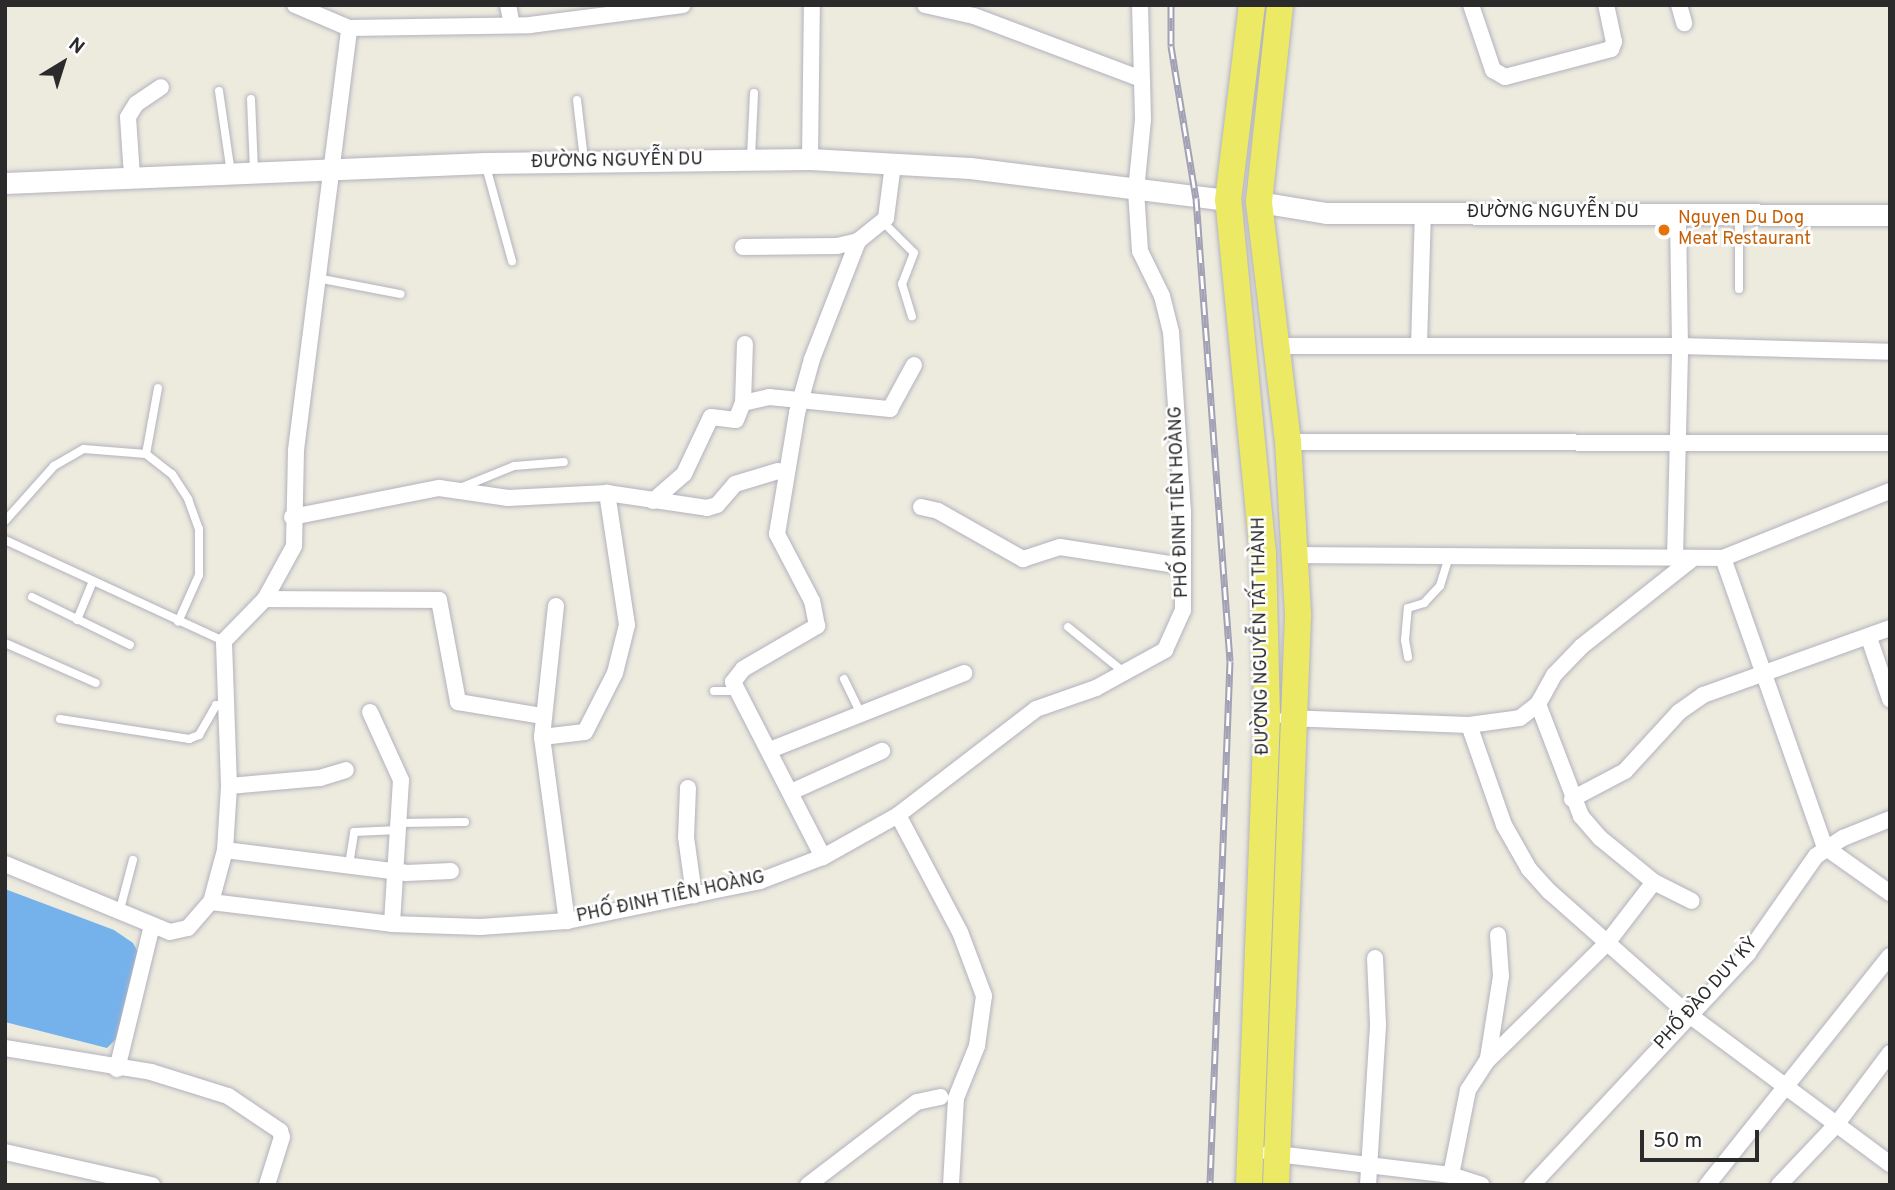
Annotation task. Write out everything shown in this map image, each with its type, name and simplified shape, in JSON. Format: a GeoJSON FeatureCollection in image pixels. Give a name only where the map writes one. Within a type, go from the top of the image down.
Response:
{"type":"FeatureCollection","features":[{"type":"Feature","properties":{"kind":"main road","name":"ĐƯỜNG NGUYỄN TẤT THÀNH"},"geometry":{"type":"LineString","coordinates":[[1249,1185],[1267,716],[1264,554],[1228,200],[1252,5]]}},
{"type":"Feature","properties":{"kind":"main road","name":"ĐƯỜNG NGUYỄN TẤT THÀNH"},"geometry":{"type":"LineString","coordinates":[[1276,1185],[1297,718],[1297,555],[1288,444],[1259,202],[1280,5]]}},
{"type":"Feature","properties":{"kind":"main road"},"geometry":{"type":"LineString","coordinates":[[1252,446],[1288,444]]}},
{"type":"Feature","properties":{"kind":"street"},"geometry":{"type":"LineString","coordinates":[[295,5],[349,28],[512,25],[683,5]]}},
{"type":"Feature","properties":{"kind":"street"},"geometry":{"type":"LineString","coordinates":[[508,5],[512,25]]}},
{"type":"Feature","properties":{"kind":"street"},"geometry":{"type":"LineString","coordinates":[[810,159],[812,5]]}},
{"type":"Feature","properties":{"kind":"street"},"geometry":{"type":"LineString","coordinates":[[925,5],[974,16],[1139,78]]}},
{"type":"Feature","properties":{"kind":"street","name":"PHỐ ĐINH TIÊN HOÀNG"},"geometry":{"type":"LineString","coordinates":[[211,902],[392,924],[480,927],[567,921],[760,881],[823,857],[898,815],[1036,709],[1125,673],[1165,650],[1174,638],[1183,610],[1183,566],[1171,332],[1162,296],[1140,251],[1136,191],[1143,119],[1139,78],[1140,5]]}},
{"type":"Feature","properties":{"kind":"street"},"geometry":{"type":"LineString","coordinates":[[1471,5],[1493,70],[1505,78],[1611,49],[1614,42],[1606,5]]}},
{"type":"Feature","properties":{"kind":"street"},"geometry":{"type":"LineString","coordinates":[[1679,5],[1684,23]]}},
{"type":"Feature","properties":{"kind":"street"},"geometry":{"type":"LineString","coordinates":[[5,864],[170,932],[188,928],[211,902],[225,849],[229,786],[224,641],[265,599],[294,546],[292,517],[317,278],[349,28]]}},
{"type":"Feature","properties":{"kind":"street"},"geometry":{"type":"LineString","coordinates":[[132,176],[128,117],[136,104],[161,87]]}},
{"type":"Feature","properties":{"kind":"street","name":"ĐƯỜNG NGUYỄN DU"},"geometry":{"type":"LineString","coordinates":[[5,183],[485,163],[810,159],[970,168],[1136,191],[1228,200]]}},
{"type":"Feature","properties":{"kind":"street"},"geometry":{"type":"LineString","coordinates":[[743,247],[837,246],[858,242],[884,223],[893,164]]}},
{"type":"Feature","properties":{"kind":"street","name":"ĐƯỜNG NGUYỄN DU"},"geometry":{"type":"LineString","coordinates":[[1259,202],[1326,213],[1678,212],[1890,215]]}},
{"type":"Feature","properties":{"kind":"street"},"geometry":{"type":"LineString","coordinates":[[1678,212],[1680,346],[1675,446],[1683,559]]}},
{"type":"Feature","properties":{"kind":"street"},"geometry":{"type":"LineString","coordinates":[[1419,345],[1423,213]]}},
{"type":"Feature","properties":{"kind":"street"},"geometry":{"type":"LineString","coordinates":[[823,857],[738,691],[735,674],[817,626],[812,601],[777,534],[801,400],[858,242]]}},
{"type":"Feature","properties":{"kind":"street"},"geometry":{"type":"LineString","coordinates":[[653,501],[684,474],[705,421],[718,416],[736,419],[743,403],[745,344]]}},
{"type":"Feature","properties":{"kind":"street"},"geometry":{"type":"LineString","coordinates":[[1276,346],[1680,346],[1890,352]]}},
{"type":"Feature","properties":{"kind":"street"},"geometry":{"type":"LineString","coordinates":[[743,403],[769,397],[890,409],[915,365]]}},
{"type":"Feature","properties":{"kind":"street"},"geometry":{"type":"LineString","coordinates":[[1288,444],[1675,446],[1890,443]]}},
{"type":"Feature","properties":{"kind":"street"},"geometry":{"type":"LineString","coordinates":[[292,517],[439,488],[508,498],[607,493],[707,508],[717,505],[735,484],[778,471]]}},
{"type":"Feature","properties":{"kind":"street"},"geometry":{"type":"LineString","coordinates":[[1297,555],[1723,558],[1890,491]]}},
{"type":"Feature","properties":{"kind":"street"},"geometry":{"type":"LineString","coordinates":[[542,737],[585,732],[615,673],[627,625],[607,493]]}},
{"type":"Feature","properties":{"kind":"street"},"geometry":{"type":"LineString","coordinates":[[920,507],[937,511],[1023,559],[1060,547],[1183,566]]}},
{"type":"Feature","properties":{"kind":"street"},"geometry":{"type":"LineString","coordinates":[[1723,558],[1825,847],[1890,893]]}},
{"type":"Feature","properties":{"kind":"street"},"geometry":{"type":"LineString","coordinates":[[1267,716],[1469,725],[1520,718],[1538,704],[1554,675],[1582,646],[1683,559]]}},
{"type":"Feature","properties":{"kind":"street"},"geometry":{"type":"LineString","coordinates":[[265,599],[439,600],[458,702],[543,716]]}},
{"type":"Feature","properties":{"kind":"street"},"geometry":{"type":"LineString","coordinates":[[556,606],[542,737],[567,921]]}},
{"type":"Feature","properties":{"kind":"street"},"geometry":{"type":"LineString","coordinates":[[1572,799],[1625,771],[1670,720],[1703,695],[1890,628]]}},
{"type":"Feature","properties":{"kind":"street"},"geometry":{"type":"LineString","coordinates":[[1868,638],[1890,699]]}},
{"type":"Feature","properties":{"kind":"street"},"geometry":{"type":"LineString","coordinates":[[770,750],[860,712],[964,673]]}},
{"type":"Feature","properties":{"kind":"street"},"geometry":{"type":"LineString","coordinates":[[1538,704],[1572,799],[1600,838],[1654,882],[1692,901]]}},
{"type":"Feature","properties":{"kind":"street"},"geometry":{"type":"LineString","coordinates":[[370,712],[401,780],[392,924]]}},
{"type":"Feature","properties":{"kind":"street"},"geometry":{"type":"LineString","coordinates":[[1469,725],[1504,825],[1529,869],[1607,943],[1688,1014],[1890,1164]]}},
{"type":"Feature","properties":{"kind":"street"},"geometry":{"type":"LineString","coordinates":[[791,792],[882,751]]}},
{"type":"Feature","properties":{"kind":"street"},"geometry":{"type":"LineString","coordinates":[[229,786],[320,778],[346,770]]}},
{"type":"Feature","properties":{"kind":"street"},"geometry":{"type":"LineString","coordinates":[[688,788],[686,837],[694,895]]}},
{"type":"Feature","properties":{"kind":"street"},"geometry":{"type":"LineString","coordinates":[[898,815],[960,932],[984,996],[977,1046],[957,1098],[951,1185]]}},
{"type":"Feature","properties":{"kind":"street"},"geometry":{"type":"LineString","coordinates":[[1825,847],[1890,819]]}},
{"type":"Feature","properties":{"kind":"street","name":"PHỐ ĐÀO DUY KỲ"},"geometry":{"type":"LineString","coordinates":[[1532,1185],[1688,1014],[1748,953],[1825,847]]}},
{"type":"Feature","properties":{"kind":"street"},"geometry":{"type":"LineString","coordinates":[[225,849],[394,871],[451,871]]}},
{"type":"Feature","properties":{"kind":"street"},"geometry":{"type":"LineString","coordinates":[[1451,1175],[1468,1090],[1488,1061],[1607,943],[1654,882]]}},
{"type":"Feature","properties":{"kind":"street"},"geometry":{"type":"LineString","coordinates":[[117,1069],[152,925]]}},
{"type":"Feature","properties":{"kind":"street"},"geometry":{"type":"LineString","coordinates":[[1488,1061],[1501,976],[1497,934]]}},
{"type":"Feature","properties":{"kind":"street"},"geometry":{"type":"LineString","coordinates":[[1707,1185],[1890,956]]}},
{"type":"Feature","properties":{"kind":"street"},"geometry":{"type":"LineString","coordinates":[[1368,1185],[1378,1024],[1374,1010],[1375,958]]}},
{"type":"Feature","properties":{"kind":"street"},"geometry":{"type":"LineString","coordinates":[[5,1048],[117,1069],[152,1072],[228,1096],[275,1125],[282,1137],[267,1185]]}},
{"type":"Feature","properties":{"kind":"street"},"geometry":{"type":"LineString","coordinates":[[1779,1185],[1836,1125],[1890,1053]]}},
{"type":"Feature","properties":{"kind":"street"},"geometry":{"type":"LineString","coordinates":[[808,1185],[917,1102],[940,1097]]}},
{"type":"Feature","properties":{"kind":"street"},"geometry":{"type":"LineString","coordinates":[[5,1152],[86,1168],[152,1185]]}},
{"type":"Feature","properties":{"kind":"street"},"geometry":{"type":"LineString","coordinates":[[1249,1152],[1451,1175],[1481,1185]]}},
{"type":"Feature","properties":{"kind":"street"},"geometry":{"type":"LineString","coordinates":[[81,1185],[86,1168]]}},
{"type":"Feature","properties":{"kind":"lane"},"geometry":{"type":"LineString","coordinates":[[219,91],[231,173]]}},
{"type":"Feature","properties":{"kind":"lane"},"geometry":{"type":"LineString","coordinates":[[751,160],[754,93]]}},
{"type":"Feature","properties":{"kind":"lane"},"geometry":{"type":"LineString","coordinates":[[251,99],[254,172]]}},
{"type":"Feature","properties":{"kind":"lane"},"geometry":{"type":"LineString","coordinates":[[577,100],[584,163]]}},
{"type":"Feature","properties":{"kind":"lane"},"geometry":{"type":"LineString","coordinates":[[485,163],[513,261]]}},
{"type":"Feature","properties":{"kind":"lane"},"geometry":{"type":"LineString","coordinates":[[1739,213],[1740,289]]}},
{"type":"Feature","properties":{"kind":"lane"},"geometry":{"type":"LineString","coordinates":[[884,223],[914,253],[902,284],[912,316]]}},
{"type":"Feature","properties":{"kind":"lane"},"geometry":{"type":"LineString","coordinates":[[317,278],[400,294]]}},
{"type":"Feature","properties":{"kind":"lane"},"geometry":{"type":"LineString","coordinates":[[146,454],[158,388]]}},
{"type":"Feature","properties":{"kind":"lane"},"geometry":{"type":"LineString","coordinates":[[5,521],[54,466],[84,449],[146,454],[172,474],[188,499],[199,529],[199,575],[178,622]]}},
{"type":"Feature","properties":{"kind":"lane"},"geometry":{"type":"LineString","coordinates":[[454,490],[513,466],[564,462]]}},
{"type":"Feature","properties":{"kind":"lane"},"geometry":{"type":"LineString","coordinates":[[5,540],[224,641]]}},
{"type":"Feature","properties":{"kind":"lane"},"geometry":{"type":"LineString","coordinates":[[1408,657],[1405,640],[1408,608],[1424,603],[1440,586],[1449,556]]}},
{"type":"Feature","properties":{"kind":"lane"},"geometry":{"type":"LineString","coordinates":[[77,620],[93,581]]}},
{"type":"Feature","properties":{"kind":"lane"},"geometry":{"type":"LineString","coordinates":[[32,597],[130,645]]}},
{"type":"Feature","properties":{"kind":"lane"},"geometry":{"type":"LineString","coordinates":[[1068,627],[1125,673]]}},
{"type":"Feature","properties":{"kind":"lane"},"geometry":{"type":"LineString","coordinates":[[5,643],[96,683]]}},
{"type":"Feature","properties":{"kind":"lane"},"geometry":{"type":"LineString","coordinates":[[844,679],[860,712]]}},
{"type":"Feature","properties":{"kind":"lane"},"geometry":{"type":"LineString","coordinates":[[714,691],[738,691]]}},
{"type":"Feature","properties":{"kind":"lane"},"geometry":{"type":"LineString","coordinates":[[60,719],[189,739],[199,736],[216,705],[226,705]]}},
{"type":"Feature","properties":{"kind":"lane"},"geometry":{"type":"LineString","coordinates":[[349,865],[354,832],[465,822]]}},
{"type":"Feature","properties":{"kind":"lane"},"geometry":{"type":"LineString","coordinates":[[119,913],[133,860]]}},
{"type":"Feature","properties":{"kind":"water"},"geometry":{"type":"Polygon","coordinates":[[[5,889],[114,930],[133,943],[138,952],[117,1038],[107,1048],[5,1022],[5,889]]]}},
{"type":"Feature","properties":{"kind":"railway"},"geometry":{"type":"LineString","coordinates":[[1171,5],[1171,46],[1196,198],[1230,661],[1210,1185]]}},
{"type":"Feature","properties":{"kind":"place","name":"Nguyen Du Dog Meat Restaurant"},"geometry":{"type":"Point","coordinates":[1664,230]}}]}
